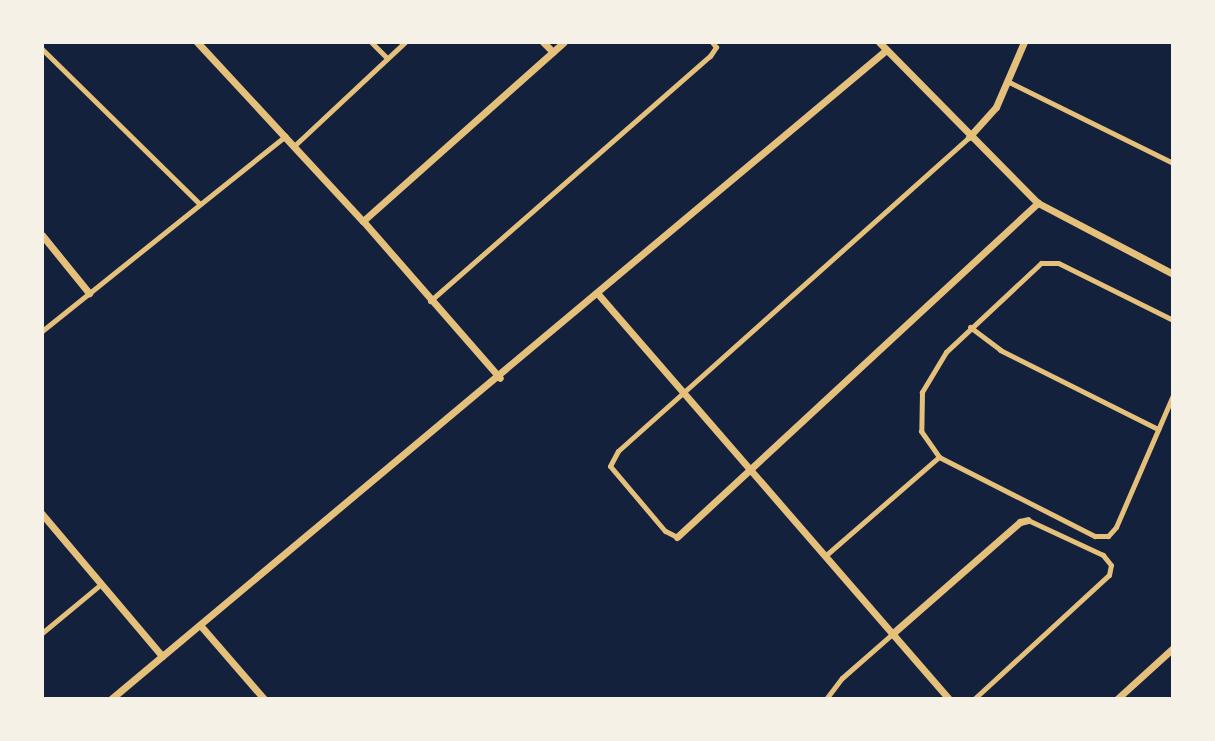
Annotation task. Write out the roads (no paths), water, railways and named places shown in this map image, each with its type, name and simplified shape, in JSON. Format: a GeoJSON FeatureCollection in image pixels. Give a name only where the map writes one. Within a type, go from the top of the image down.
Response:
{"type":"FeatureCollection","features":[{"type":"Feature","properties":{"kind":"street"},"geometry":{"type":"LineString","coordinates":[[197,42],[363,221],[430,301],[500,378]]}},
{"type":"Feature","properties":{"kind":"street"},"geometry":{"type":"LineString","coordinates":[[542,42],[553,52]]}},
{"type":"Feature","properties":{"kind":"street"},"geometry":{"type":"LineString","coordinates":[[363,221],[564,42]]}},
{"type":"Feature","properties":{"kind":"street"},"geometry":{"type":"LineString","coordinates":[[879,42],[969,137],[1038,203],[1173,274]]}},
{"type":"Feature","properties":{"kind":"street"},"geometry":{"type":"LineString","coordinates":[[969,137],[996,107],[1010,82],[1024,42]]}},
{"type":"Feature","properties":{"kind":"street"},"geometry":{"type":"LineString","coordinates":[[111,699],[500,378],[886,50]]}},
{"type":"Feature","properties":{"kind":"street"},"geometry":{"type":"LineString","coordinates":[[677,537],[751,472],[1038,203]]}},
{"type":"Feature","properties":{"kind":"street"},"geometry":{"type":"LineString","coordinates":[[42,235],[89,293]]}},
{"type":"Feature","properties":{"kind":"street"},"geometry":{"type":"LineString","coordinates":[[598,294],[949,699]]}},
{"type":"Feature","properties":{"kind":"street"},"geometry":{"type":"LineString","coordinates":[[42,514],[162,656]]}},
{"type":"Feature","properties":{"kind":"street"},"geometry":{"type":"LineString","coordinates":[[892,634],[1020,522],[1028,520]]}},
{"type":"Feature","properties":{"kind":"street"},"geometry":{"type":"LineString","coordinates":[[200,625],[264,699]]}},
{"type":"Feature","properties":{"kind":"street"},"geometry":{"type":"LineString","coordinates":[[1116,699],[1173,648]]}},
{"type":"Feature","properties":{"kind":"lane"},"geometry":{"type":"LineString","coordinates":[[371,42],[387,58]]}},
{"type":"Feature","properties":{"kind":"lane"},"geometry":{"type":"LineString","coordinates":[[294,146],[405,42]]}},
{"type":"Feature","properties":{"kind":"lane"},"geometry":{"type":"LineString","coordinates":[[430,301],[710,56],[716,47],[712,42]]}},
{"type":"Feature","properties":{"kind":"lane"},"geometry":{"type":"LineString","coordinates":[[42,49],[200,204]]}},
{"type":"Feature","properties":{"kind":"lane"},"geometry":{"type":"LineString","coordinates":[[1010,82],[1173,163]]}},
{"type":"Feature","properties":{"kind":"lane"},"geometry":{"type":"LineString","coordinates":[[42,331],[285,135]]}},
{"type":"Feature","properties":{"kind":"lane"},"geometry":{"type":"LineString","coordinates":[[677,537],[665,531],[610,466],[618,451],[969,137]]}},
{"type":"Feature","properties":{"kind":"lane"},"geometry":{"type":"LineString","coordinates":[[1173,320],[1058,263],[1041,262],[946,352],[922,392],[921,431],[939,457],[1096,537],[1108,536],[1116,527],[1173,395]]}},
{"type":"Feature","properties":{"kind":"lane"},"geometry":{"type":"LineString","coordinates":[[970,327],[1000,350],[1158,429]]}},
{"type":"Feature","properties":{"kind":"lane"},"geometry":{"type":"LineString","coordinates":[[825,556],[939,457]]}},
{"type":"Feature","properties":{"kind":"lane"},"geometry":{"type":"LineString","coordinates":[[974,699],[1109,575],[1111,565],[1103,555],[1028,520]]}},
{"type":"Feature","properties":{"kind":"lane"},"geometry":{"type":"LineString","coordinates":[[42,633],[101,584]]}},
{"type":"Feature","properties":{"kind":"lane"},"geometry":{"type":"LineString","coordinates":[[826,699],[842,678],[892,634]]}}]}
